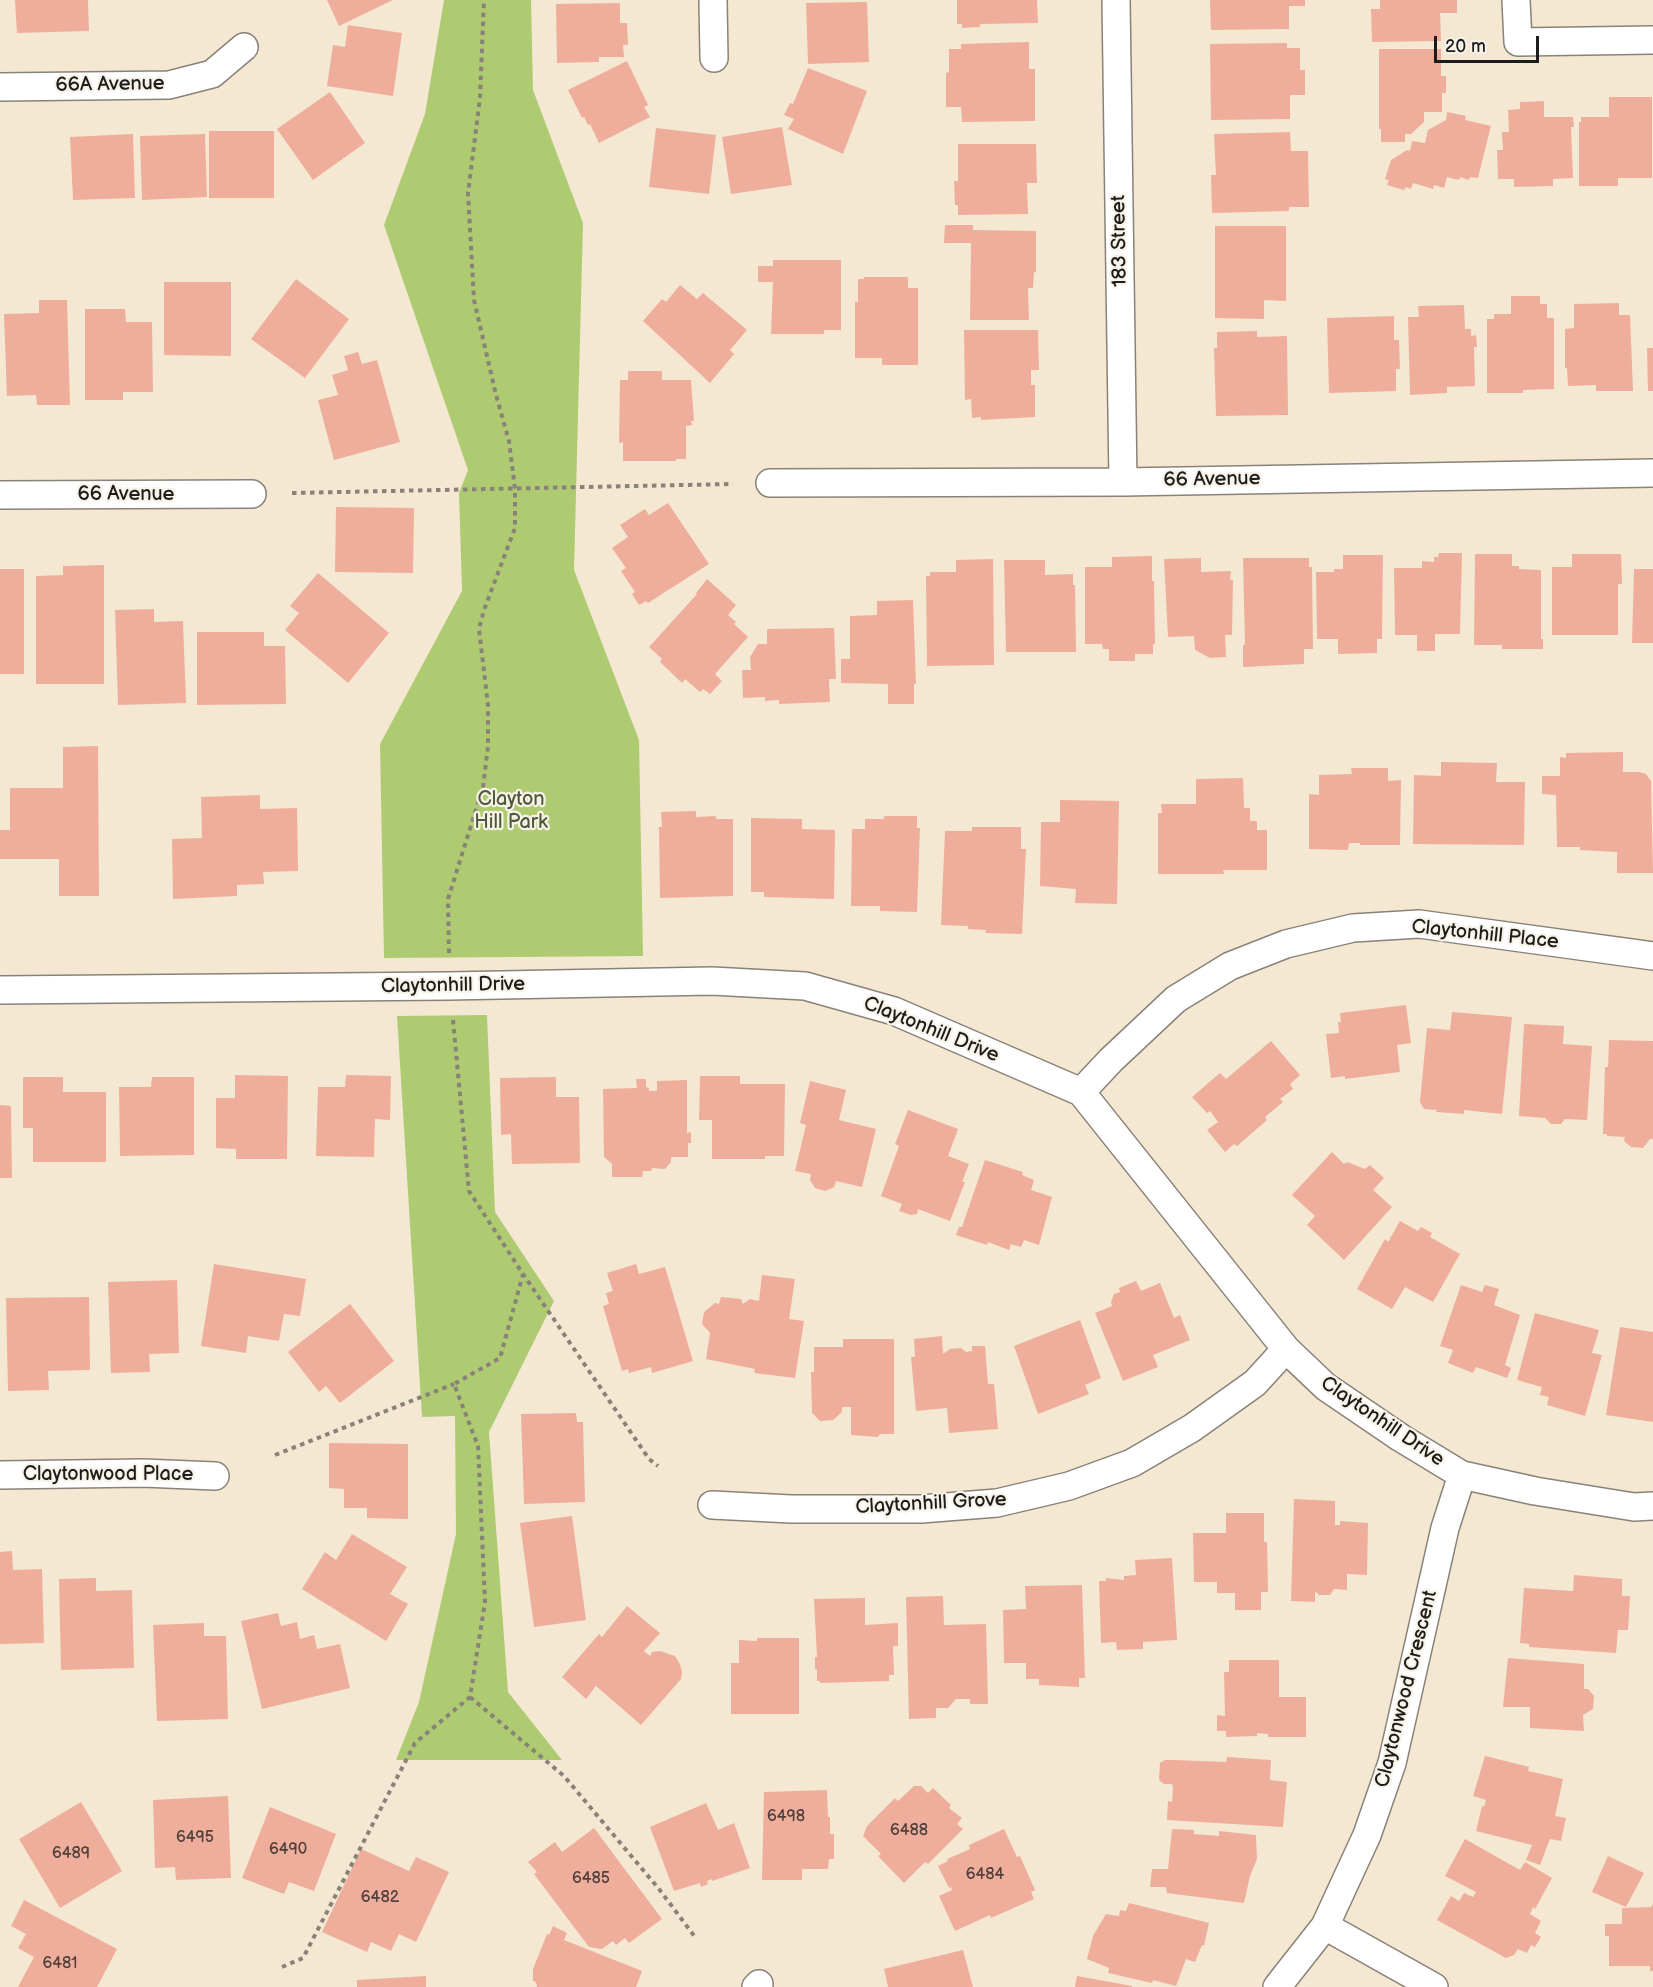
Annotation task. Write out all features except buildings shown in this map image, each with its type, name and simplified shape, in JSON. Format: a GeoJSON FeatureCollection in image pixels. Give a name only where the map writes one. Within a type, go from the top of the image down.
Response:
{"type":"FeatureCollection","features":[{"type":"Feature","properties":{"kind":"street"},"geometry":{"type":"LineString","coordinates":[[713,0],[714,58]]}},
{"type":"Feature","properties":{"kind":"street","name":"183 Street"},"geometry":{"type":"LineString","coordinates":[[1116,0],[1124,482]]}},
{"type":"Feature","properties":{"kind":"street"},"geometry":{"type":"LineString","coordinates":[[1516,0],[1518,42],[1653,40]]}},
{"type":"Feature","properties":{"kind":"street","name":"66A Avenue"},"geometry":{"type":"LineString","coordinates":[[0,87],[169,86],[212,74],[244,47]]}},
{"type":"Feature","properties":{"kind":"street","name":"66 Avenue"},"geometry":{"type":"LineString","coordinates":[[770,483],[1124,482],[1653,473]]}},
{"type":"Feature","properties":{"kind":"street","name":"66 Avenue"},"geometry":{"type":"LineString","coordinates":[[0,495],[252,494]]}},
{"type":"Feature","properties":{"kind":"street","name":"Claytonhill Place"},"geometry":{"type":"LineString","coordinates":[[1081,1092],[1111,1060],[1176,999],[1230,966],[1286,944],[1353,928],[1419,924],[1653,956]]}},
{"type":"Feature","properties":{"kind":"street","name":"Claytonhill Drive"},"geometry":{"type":"LineString","coordinates":[[0,990],[449,987],[712,981],[805,986],[894,1011],[1081,1092],[1287,1348],[1326,1387],[1401,1438],[1462,1475],[1535,1491],[1623,1506],[1653,1506]]}},
{"type":"Feature","properties":{"kind":"street","name":"Claytonhill Grove"},"geometry":{"type":"LineString","coordinates":[[712,1505],[791,1509],[921,1509],[997,1503],[1069,1486],[1132,1463],[1192,1428],[1255,1383],[1287,1348]]}},
{"type":"Feature","properties":{"kind":"street","name":"Claytonwood Place"},"geometry":{"type":"LineString","coordinates":[[0,1475],[143,1473],[215,1476]]}},
{"type":"Feature","properties":{"kind":"street","name":"Claytonwood Crescent"},"geometry":{"type":"LineString","coordinates":[[1277,1987],[1325,1926],[1367,1835],[1392,1763],[1445,1528],[1462,1475]]}},
{"type":"Feature","properties":{"kind":"street"},"geometry":{"type":"LineString","coordinates":[[1325,1926],[1434,1987]]}},
{"type":"Feature","properties":{"kind":"path"},"geometry":{"type":"LineString","coordinates":[[448,953],[448,899],[483,787],[488,747],[488,705],[479,629],[515,528],[515,489],[509,441],[474,300],[468,193],[480,98],[484,0]]}},
{"type":"Feature","properties":{"kind":"path"},"geometry":{"type":"LineString","coordinates":[[292,494],[733,484]]}},
{"type":"Feature","properties":{"kind":"path"},"geometry":{"type":"LineString","coordinates":[[453,1020],[469,1191],[649,1459],[658,1466]]}},
{"type":"Feature","properties":{"kind":"path"},"geometry":{"type":"LineString","coordinates":[[275,1455],[454,1384],[500,1358],[523,1274]]}},
{"type":"Feature","properties":{"kind":"path"},"geometry":{"type":"LineString","coordinates":[[282,1967],[303,1958],[415,1743],[470,1697],[484,1602],[478,1446],[454,1384]]}},
{"type":"Feature","properties":{"kind":"path"},"geometry":{"type":"LineString","coordinates":[[470,1697],[564,1776],[659,1889],[695,1937]]}},
{"type":"Feature","properties":{"kind":"green space","name":"Clayton Hill Park"},"geometry":{"type":"Polygon","coordinates":[[[444,0],[531,0],[533,90],[583,223],[574,570],[639,740],[643,956],[384,958],[380,744],[462,591],[459,493],[468,470],[384,225],[425,114],[444,0]]]}},
{"type":"Feature","properties":{"kind":"green space"},"geometry":{"type":"Polygon","coordinates":[[[487,1015],[495,1212],[554,1301],[489,1432],[508,1692],[562,1760],[396,1760],[419,1702],[456,1534],[455,1416],[422,1417],[397,1016],[487,1015]]]}}]}
